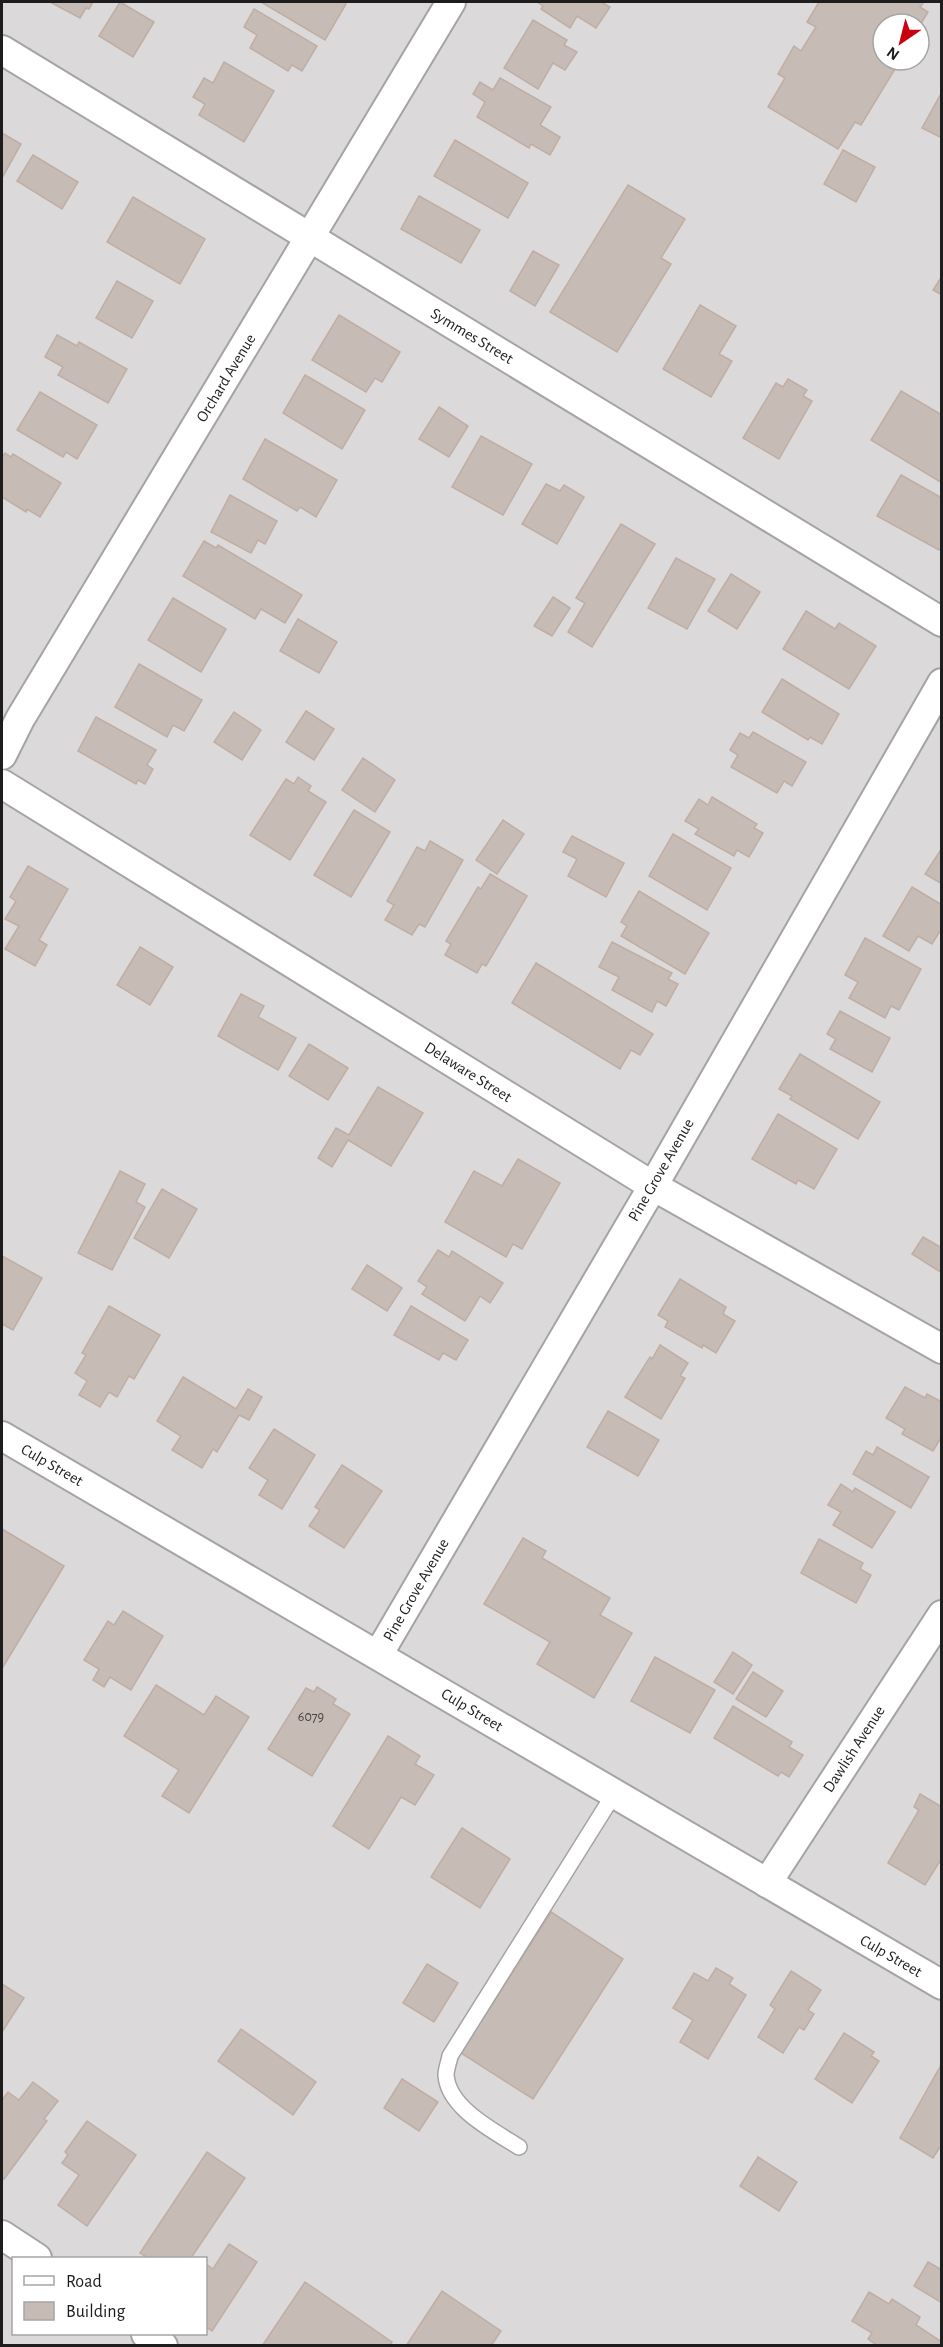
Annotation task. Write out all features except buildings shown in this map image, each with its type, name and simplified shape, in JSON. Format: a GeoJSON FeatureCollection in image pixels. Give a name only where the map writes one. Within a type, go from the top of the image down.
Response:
{"type":"FeatureCollection","features":[{"type":"Feature","properties":{"kind":"street","name":"Orchard Avenue"},"geometry":{"type":"LineString","coordinates":[[2,755],[11,713],[310,237],[451,2]]}},
{"type":"Feature","properties":{"kind":"street","name":"Symmes Street"},"geometry":{"type":"LineString","coordinates":[[2,51],[942,622]]}},
{"type":"Feature","properties":{"kind":"street","name":"Pine Grove Avenue"},"geometry":{"type":"LineString","coordinates":[[378,1655],[653,1186],[942,683]]}},
{"type":"Feature","properties":{"kind":"street","name":"Delaware Street"},"geometry":{"type":"LineString","coordinates":[[2,784],[653,1186],[942,1349]]}},
{"type":"Feature","properties":{"kind":"street","name":"Culp Street"},"geometry":{"type":"LineString","coordinates":[[2,1436],[942,1985]]}},
{"type":"Feature","properties":{"kind":"street","name":"Dawlish Avenue"},"geometry":{"type":"LineString","coordinates":[[767,1883],[942,1615]]}},
{"type":"Feature","properties":{"kind":"street"},"geometry":{"type":"LineString","coordinates":[[2,2235],[34,2257]]}},
{"type":"Feature","properties":{"kind":"street"},"geometry":{"type":"LineString","coordinates":[[147,2335],[163,2346]]}},
{"type":"Feature","properties":{"kind":"lane"},"geometry":{"type":"LineString","coordinates":[[519,2147],[468,2113],[448,2087],[446,2073],[450,2056],[614,1794]]}},
{"type":"Feature","properties":{"kind":"shaded area"},"geometry":{"type":"Polygon","coordinates":[[[2,2],[941,2],[941,2345],[2,2345],[2,2]]]}}]}
